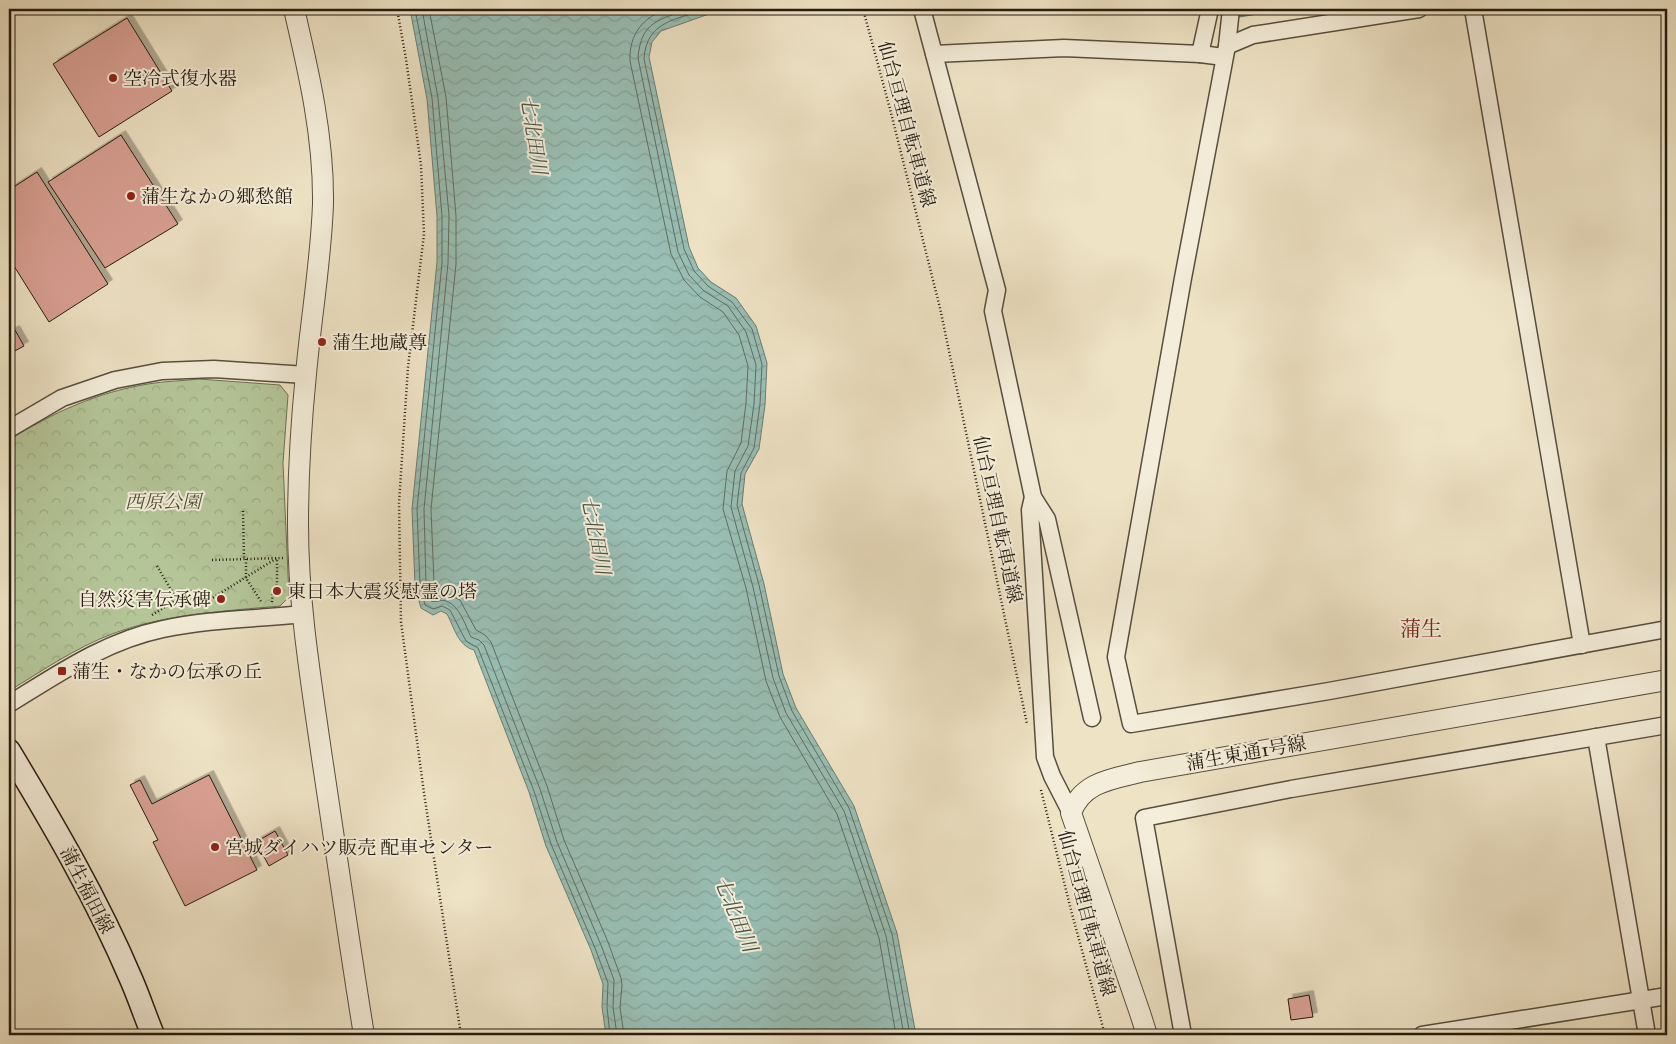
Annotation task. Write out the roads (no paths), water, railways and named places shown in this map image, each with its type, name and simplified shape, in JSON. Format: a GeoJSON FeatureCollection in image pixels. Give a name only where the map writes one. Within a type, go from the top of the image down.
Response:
{"type":"FeatureCollection","features":[{"type":"Feature","properties":{"kind":"main road","name":"蒲生福田線"},"geometry":{"type":"LineString","coordinates":[[9,751],[48,815],[94,902],[130,978],[153,1035]]}},
{"type":"Feature","properties":{"kind":"street"},"geometry":{"type":"LineString","coordinates":[[294,9],[313,92],[320,148],[323,202],[306,376],[300,462],[298,526],[304,614],[307,650],[364,1035]]}},
{"type":"Feature","properties":{"kind":"street"},"geometry":{"type":"LineString","coordinates":[[922,9],[997,290],[993,311],[1033,497],[1047,519],[1092,718]]}},
{"type":"Feature","properties":{"kind":"street"},"geometry":{"type":"LineString","coordinates":[[1210,9],[1206,29],[1217,50]]}},
{"type":"Feature","properties":{"kind":"street"},"geometry":{"type":"LineString","coordinates":[[1231,9],[1217,50],[1116,657],[1131,724],[1667,629]]}},
{"type":"Feature","properties":{"kind":"street"},"geometry":{"type":"LineString","coordinates":[[934,54],[1064,48],[1217,50],[1253,35],[1420,9]]}},
{"type":"Feature","properties":{"kind":"street"},"geometry":{"type":"LineString","coordinates":[[1472,9],[1582,645]]}},
{"type":"Feature","properties":{"kind":"street"},"geometry":{"type":"LineString","coordinates":[[9,429],[41,409],[71,395],[115,380],[162,370],[214,369],[306,376]]}},
{"type":"Feature","properties":{"kind":"street"},"geometry":{"type":"LineString","coordinates":[[1033,497],[1030,510],[1046,757],[1052,776],[1072,813],[1146,1035]]}},
{"type":"Feature","properties":{"kind":"street"},"geometry":{"type":"LineString","coordinates":[[9,704],[70,665],[162,629],[304,614]]}},
{"type":"Feature","properties":{"kind":"street","name":"蒲生東通1号線"},"geometry":{"type":"LineString","coordinates":[[1072,813],[1075,802],[1093,786],[1140,772],[1667,680]]}},
{"type":"Feature","properties":{"kind":"street"},"geometry":{"type":"LineString","coordinates":[[1183,1035],[1144,818],[1291,789],[1667,725]]}},
{"type":"Feature","properties":{"kind":"street"},"geometry":{"type":"LineString","coordinates":[[1596,736],[1647,1035]]}},
{"type":"Feature","properties":{"kind":"street"},"geometry":{"type":"LineString","coordinates":[[1422,1035],[1667,996]]}},
{"type":"Feature","properties":{"kind":"water","name":"七北田川"},"geometry":{"type":"Polygon","coordinates":[[[410,9],[723,9],[661,31],[652,42],[649,57],[689,247],[698,268],[711,282],[736,298],[756,326],[767,363],[765,405],[759,449],[745,474],[742,504],[764,584],[783,674],[796,708],[854,806],[897,933],[916,1035],[606,1035],[602,1007],[603,984],[591,950],[546,846],[529,792],[474,650],[464,645],[460,640],[447,614],[441,611],[433,615],[421,608],[415,586],[412,509],[437,262],[437,216],[427,99],[410,9]]]}},
{"type":"Feature","properties":{"kind":"waterway"},"geometry":{"type":"LineString","coordinates":[[1214,10],[1241,15],[1277,9]]}},
{"type":"Feature","properties":{"kind":"place","name":"空冷式復水器"},"geometry":{"type":"Point","coordinates":[113,78]}},
{"type":"Feature","properties":{"kind":"place","name":"蒲生なかの郷愁館"},"geometry":{"type":"Point","coordinates":[131,196]}},
{"type":"Feature","properties":{"kind":"place","name":"蒲生地蔵尊"},"geometry":{"type":"Point","coordinates":[322,342]}},
{"type":"Feature","properties":{"kind":"place","name":"東日本大震災慰霊の塔"},"geometry":{"type":"Point","coordinates":[277,591]}},
{"type":"Feature","properties":{"kind":"place","name":"自然災害伝承碑"},"geometry":{"type":"Point","coordinates":[221,599]}},
{"type":"Feature","properties":{"kind":"place","name":"蒲生・なかの伝承の丘"},"geometry":{"type":"Point","coordinates":[62,671]}},
{"type":"Feature","properties":{"kind":"place","name":"宮城ダイハツ販売 配車センター"},"geometry":{"type":"Point","coordinates":[215,847]}},
{"type":"Feature","properties":{"kind":"district","name":"蒲生"},"geometry":{"type":"Point","coordinates":[1421,629]}},
{"type":"Feature","properties":{"kind":"park label","name":"西原公園"},"geometry":{"type":"Point","coordinates":[163,501]}}]}
